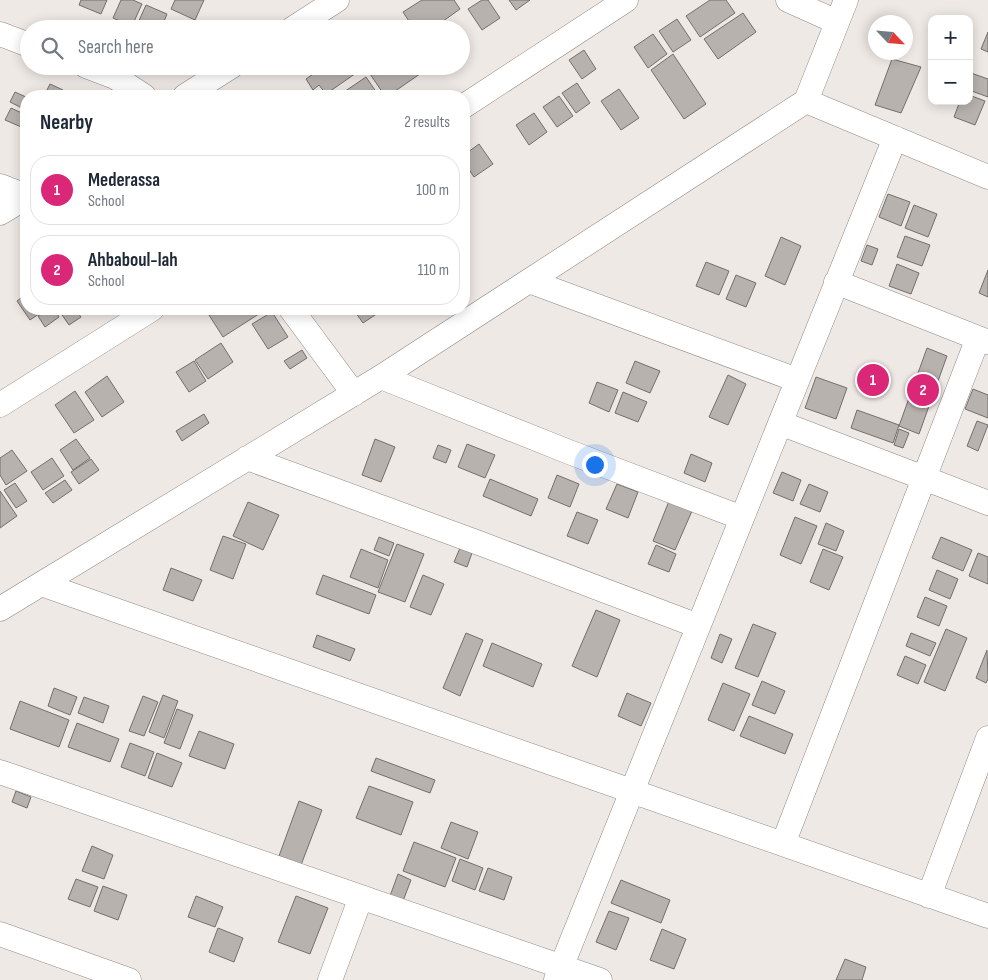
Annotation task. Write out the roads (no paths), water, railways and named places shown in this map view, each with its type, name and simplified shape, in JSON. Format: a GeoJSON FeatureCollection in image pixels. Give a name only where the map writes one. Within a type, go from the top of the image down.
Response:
{"type":"FeatureCollection","features":[{"type":"Feature","properties":{"kind":"street"},"geometry":{"type":"LineString","coordinates":[[470,102],[626,0]]}},
{"type":"Feature","properties":{"kind":"street"},"geometry":{"type":"LineString","coordinates":[[788,0],[837,22]]}},
{"type":"Feature","properties":{"kind":"street"},"geometry":{"type":"LineString","coordinates":[[0,610],[382,377],[806,101],[846,0]]}},
{"type":"Feature","properties":{"kind":"street"},"geometry":{"type":"LineString","coordinates":[[302,20],[322,3]]}},
{"type":"Feature","properties":{"kind":"street"},"geometry":{"type":"LineString","coordinates":[[0,34],[20,41]]}},
{"type":"Feature","properties":{"kind":"street"},"geometry":{"type":"LineString","coordinates":[[110,75],[135,90]]}},
{"type":"Feature","properties":{"kind":"street"},"geometry":{"type":"LineString","coordinates":[[194,90],[218,75]]}},
{"type":"Feature","properties":{"kind":"street"},"geometry":{"type":"LineString","coordinates":[[806,101],[988,177]]}},
{"type":"Feature","properties":{"kind":"street"},"geometry":{"type":"LineString","coordinates":[[559,973],[895,138]]}},
{"type":"Feature","properties":{"kind":"street"},"geometry":{"type":"LineString","coordinates":[[0,186],[20,194]]}},
{"type":"Feature","properties":{"kind":"street"},"geometry":{"type":"LineString","coordinates":[[0,213],[20,200]]}},
{"type":"Feature","properties":{"kind":"street"},"geometry":{"type":"LineString","coordinates":[[529,281],[797,380]]}},
{"type":"Feature","properties":{"kind":"street"},"geometry":{"type":"LineString","coordinates":[[783,844],[924,478],[983,340],[836,282]]}},
{"type":"Feature","properties":{"kind":"street"},"geometry":{"type":"LineString","coordinates":[[0,405],[142,315]]}},
{"type":"Feature","properties":{"kind":"street"},"geometry":{"type":"LineString","coordinates":[[295,315],[354,394]]}},
{"type":"Feature","properties":{"kind":"street"},"geometry":{"type":"LineString","coordinates":[[382,377],[569,452],[742,518]]}},
{"type":"Feature","properties":{"kind":"street"},"geometry":{"type":"LineString","coordinates":[[780,423],[988,504]]}},
{"type":"Feature","properties":{"kind":"street"},"geometry":{"type":"LineString","coordinates":[[247,458],[698,626]]}},
{"type":"Feature","properties":{"kind":"street"},"geometry":{"type":"LineString","coordinates":[[41,584],[988,916]]}},
{"type":"Feature","properties":{"kind":"street"},"geometry":{"type":"LineString","coordinates":[[928,896],[988,738]]}},
{"type":"Feature","properties":{"kind":"street"},"geometry":{"type":"LineString","coordinates":[[0,772],[361,898],[559,973],[600,980]]}},
{"type":"Feature","properties":{"kind":"street"},"geometry":{"type":"LineString","coordinates":[[330,980],[361,898]]}},
{"type":"Feature","properties":{"kind":"street"},"geometry":{"type":"LineString","coordinates":[[0,934],[129,980]]}},
{"type":"Feature","properties":{"kind":"place","name":"Mederassa"},"geometry":{"type":"Point","coordinates":[873,380]}},
{"type":"Feature","properties":{"kind":"place","name":"Ahbaboul-lah"},"geometry":{"type":"Point","coordinates":[923,390]}}]}
